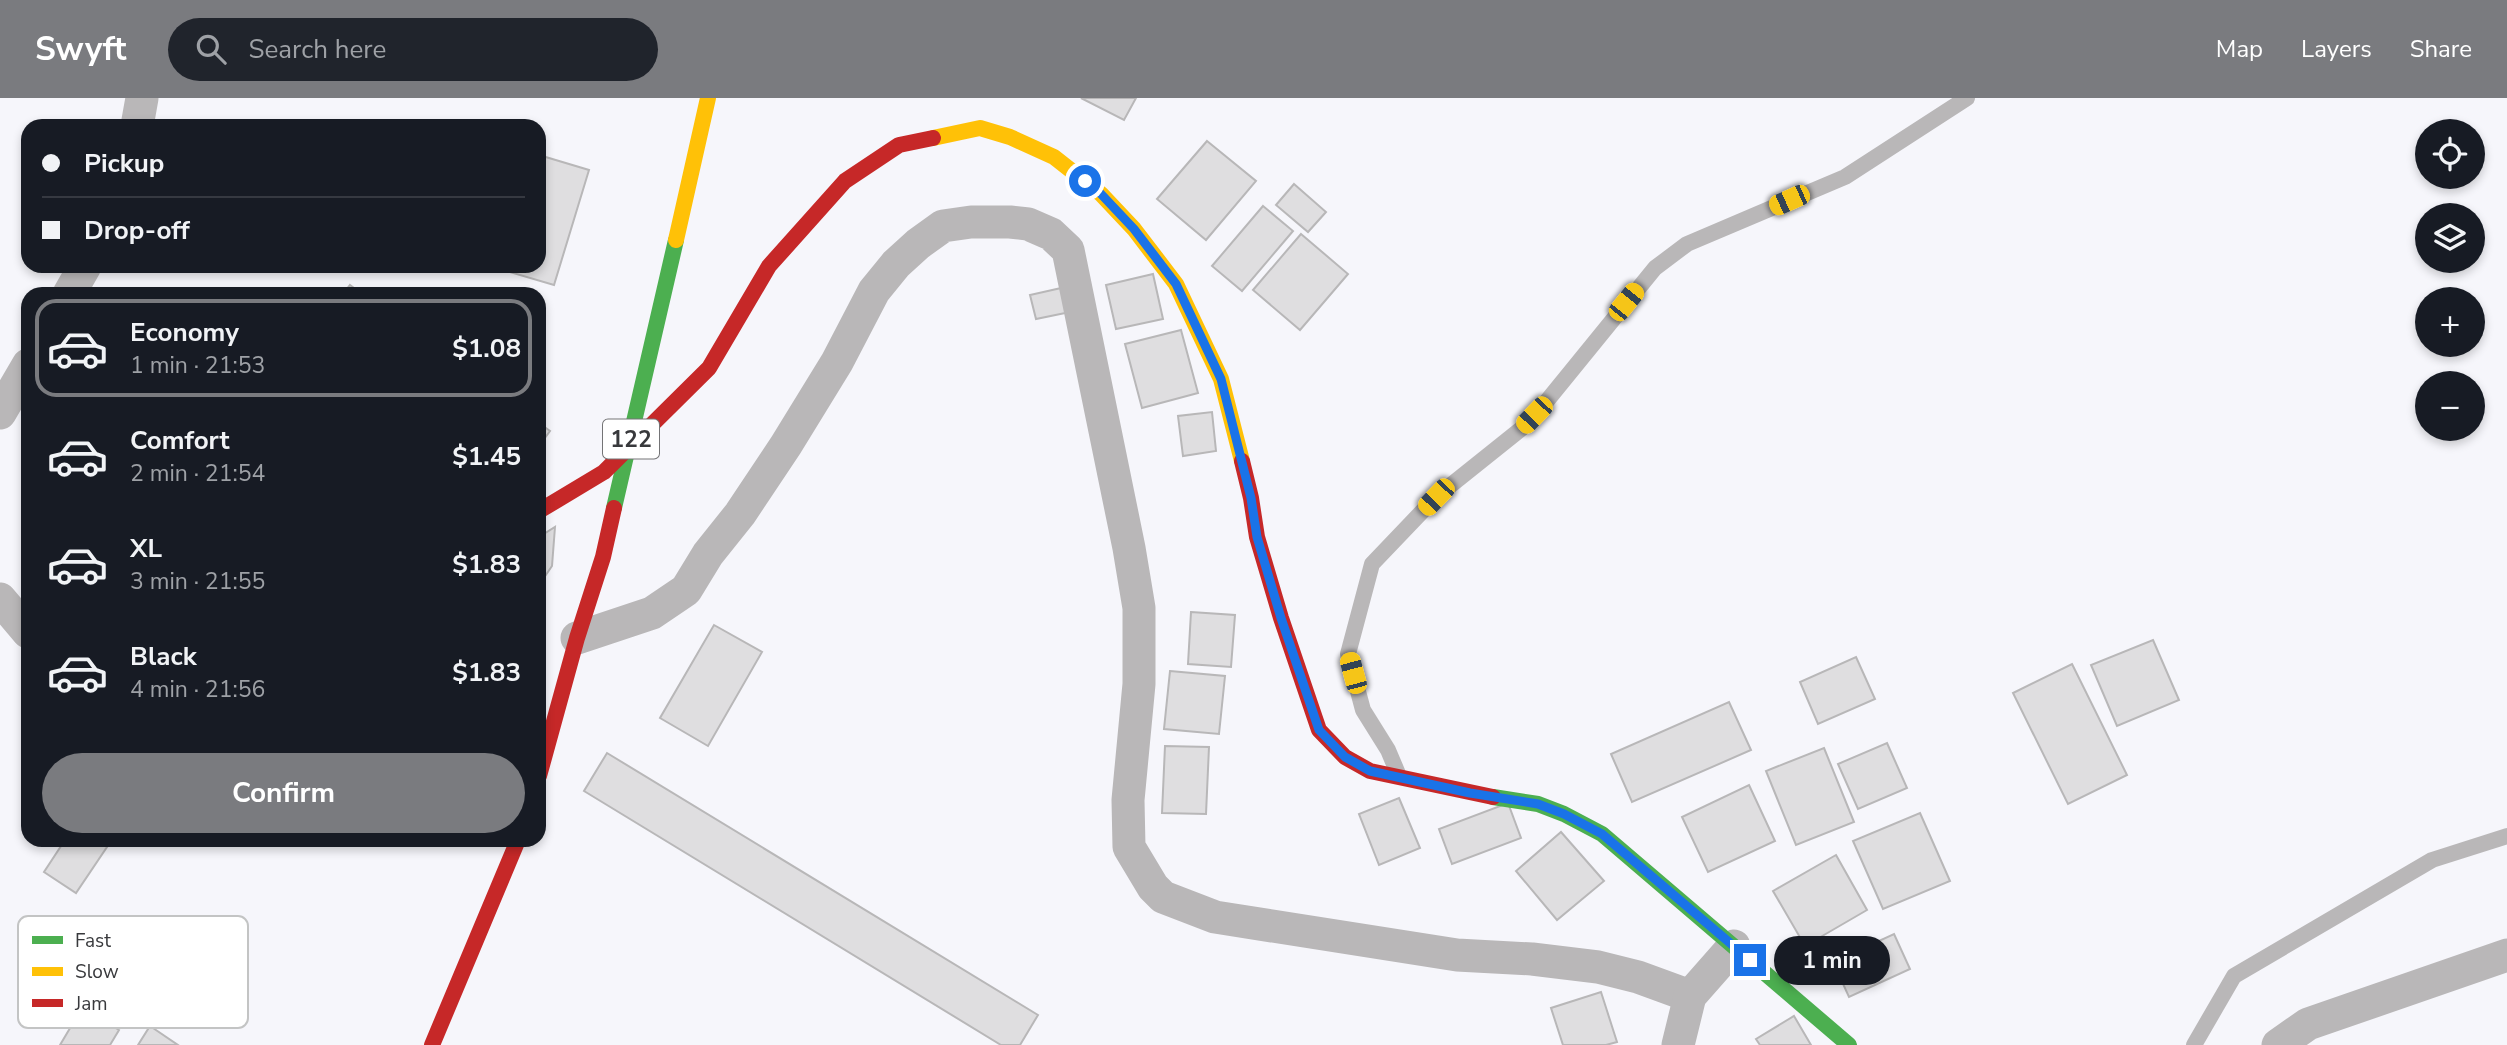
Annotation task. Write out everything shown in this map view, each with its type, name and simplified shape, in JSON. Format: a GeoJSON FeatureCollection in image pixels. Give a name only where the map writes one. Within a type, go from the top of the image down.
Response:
{"type":"FeatureCollection","features":[{"type":"Feature","properties":{"kind":"street"},"geometry":{"type":"LineString","coordinates":[[138,119],[142,98]]}},
{"type":"Feature","properties":{"kind":"street","name":"122"},"geometry":{"type":"LineString","coordinates":[[546,751],[603,556],[708,98]]}},
{"type":"Feature","properties":{"kind":"street"},"geometry":{"type":"LineString","coordinates":[[546,507],[604,472],[709,368],[769,266],[845,181],[899,145],[980,128],[1010,137],[1054,157],[1101,194],[1134,229],[1176,284],[1221,379],[1251,498],[1257,537],[1319,730],[1345,757],[1370,771],[1538,804],[1602,834],[1849,1045]]}},
{"type":"Feature","properties":{"kind":"street"},"geometry":{"type":"LineString","coordinates":[[577,638],[652,613],[686,590],[708,554],[740,514],[786,445],[837,362],[874,291],[896,264],[943,226],[971,222],[1028,225],[1051,234],[1068,250],[1129,548],[1139,608],[1141,652],[1138,718],[1128,800],[1129,847],[1153,887],[1163,897],[1215,918],[1457,955],[1532,959],[1598,967],[1638,977],[1690,996]]}},
{"type":"Feature","properties":{"kind":"street"},"geometry":{"type":"LineString","coordinates":[[0,413],[21,377]]}},
{"type":"Feature","properties":{"kind":"street"},"geometry":{"type":"LineString","coordinates":[[0,599],[21,624]]}},
{"type":"Feature","properties":{"kind":"street"},"geometry":{"type":"LineString","coordinates":[[432,1045],[515,847]]}},
{"type":"Feature","properties":{"kind":"street"},"geometry":{"type":"LineString","coordinates":[[1678,1045],[1690,996],[1734,946]]}},
{"type":"Feature","properties":{"kind":"street"},"geometry":{"type":"LineString","coordinates":[[2278,1045],[2308,1024],[2507,955]]}},
{"type":"Feature","properties":{"kind":"lane"},"geometry":{"type":"LineString","coordinates":[[1400,778],[1388,750],[1363,710],[1348,654],[1372,564],[1436,497],[1529,420],[1642,282],[1670,256],[1686,244],[1844,177],[1966,98]]}},
{"type":"Feature","properties":{"kind":"lane"},"geometry":{"type":"LineString","coordinates":[[2194,1045],[2234,976],[2432,860],[2507,836]]}},
{"type":"Feature","properties":{"kind":"building"},"geometry":{"type":"Polygon","coordinates":[[[1081,98],[1136,98],[1124,120],[1081,98]]]}},
{"type":"Feature","properties":{"kind":"building"},"geometry":{"type":"Polygon","coordinates":[[[1207,141],[1256,181],[1206,240],[1157,199],[1207,141]]]}},
{"type":"Feature","properties":{"kind":"building"},"geometry":{"type":"Polygon","coordinates":[[[546,157],[589,170],[554,285],[513,273],[546,273],[546,157]]]}},
{"type":"Feature","properties":{"kind":"building"},"geometry":{"type":"Polygon","coordinates":[[[1294,184],[1326,212],[1308,232],[1276,205],[1294,184]]]}},
{"type":"Feature","properties":{"kind":"building"},"geometry":{"type":"Polygon","coordinates":[[[1263,206],[1293,231],[1242,291],[1212,266],[1263,206]]]}},
{"type":"Feature","properties":{"kind":"building"},"geometry":{"type":"Polygon","coordinates":[[[1301,234],[1348,274],[1300,330],[1253,290],[1301,234]]]}},
{"type":"Feature","properties":{"kind":"building"},"geometry":{"type":"Polygon","coordinates":[[[1153,274],[1163,319],[1116,329],[1106,285],[1153,274]]]}},
{"type":"Feature","properties":{"kind":"building"},"geometry":{"type":"Polygon","coordinates":[[[1070,286],[1075,311],[1036,319],[1030,295],[1070,286]]]}},
{"type":"Feature","properties":{"kind":"building"},"geometry":{"type":"Polygon","coordinates":[[[1181,330],[1198,393],[1142,408],[1125,344],[1181,330]]]}},
{"type":"Feature","properties":{"kind":"building"},"geometry":{"type":"Polygon","coordinates":[[[1212,412],[1216,451],[1183,456],[1178,416],[1212,412]]]}},
{"type":"Feature","properties":{"kind":"building"},"geometry":{"type":"Polygon","coordinates":[[[555,527],[552,566],[546,575],[546,533],[555,527]]]}},
{"type":"Feature","properties":{"kind":"building"},"geometry":{"type":"Polygon","coordinates":[[[1191,612],[1235,615],[1231,667],[1188,664],[1191,612]]]}},
{"type":"Feature","properties":{"kind":"building"},"geometry":{"type":"Polygon","coordinates":[[[714,625],[762,652],[708,746],[660,718],[714,625]]]}},
{"type":"Feature","properties":{"kind":"building"},"geometry":{"type":"Polygon","coordinates":[[[2153,640],[2179,700],[2117,726],[2091,665],[2153,640]]]}},
{"type":"Feature","properties":{"kind":"building"},"geometry":{"type":"Polygon","coordinates":[[[1856,657],[1875,699],[1818,724],[1800,682],[1856,657]]]}},
{"type":"Feature","properties":{"kind":"building"},"geometry":{"type":"Polygon","coordinates":[[[2072,664],[2127,775],[2068,804],[2013,693],[2072,664]]]}},
{"type":"Feature","properties":{"kind":"building"},"geometry":{"type":"Polygon","coordinates":[[[1170,671],[1225,676],[1219,734],[1164,729],[1170,671]]]}},
{"type":"Feature","properties":{"kind":"building"},"geometry":{"type":"Polygon","coordinates":[[[1729,702],[1751,750],[1632,802],[1611,754],[1729,702]]]}},
{"type":"Feature","properties":{"kind":"building"},"geometry":{"type":"Polygon","coordinates":[[[1887,743],[1907,788],[1858,809],[1838,764],[1887,743]]]}},
{"type":"Feature","properties":{"kind":"building"},"geometry":{"type":"Polygon","coordinates":[[[1165,746],[1209,747],[1206,814],[1162,813],[1165,746]]]}},
{"type":"Feature","properties":{"kind":"building"},"geometry":{"type":"Polygon","coordinates":[[[1824,748],[1854,822],[1796,845],[1766,771],[1824,748]]]}},
{"type":"Feature","properties":{"kind":"building"},"geometry":{"type":"Polygon","coordinates":[[[607,753],[1038,1015],[1020,1045],[1001,1045],[584,791],[607,753]]]}},
{"type":"Feature","properties":{"kind":"building"},"geometry":{"type":"Polygon","coordinates":[[[1749,785],[1775,841],[1708,872],[1682,817],[1749,785]]]}},
{"type":"Feature","properties":{"kind":"building"},"geometry":{"type":"Polygon","coordinates":[[[1399,798],[1420,848],[1379,865],[1359,814],[1399,798]]]}},
{"type":"Feature","properties":{"kind":"building"},"geometry":{"type":"Polygon","coordinates":[[[1508,803],[1521,838],[1452,864],[1439,829],[1508,803]]]}},
{"type":"Feature","properties":{"kind":"building"},"geometry":{"type":"Polygon","coordinates":[[[1920,813],[1950,881],[1883,909],[1853,841],[1920,813]]]}},
{"type":"Feature","properties":{"kind":"building"},"geometry":{"type":"Polygon","coordinates":[[[1561,832],[1604,881],[1557,920],[1516,871],[1561,832]]]}},
{"type":"Feature","properties":{"kind":"building"},"geometry":{"type":"Polygon","coordinates":[[[60,847],[107,847],[76,893],[44,872],[60,847]]]}},
{"type":"Feature","properties":{"kind":"building"},"geometry":{"type":"Polygon","coordinates":[[[1836,855],[1867,910],[1805,946],[1773,891],[1836,855]]]}},
{"type":"Feature","properties":{"kind":"building"},"geometry":{"type":"Polygon","coordinates":[[[1894,934],[1910,969],[1849,997],[1833,962],[1894,934]]]}},
{"type":"Feature","properties":{"kind":"building"},"geometry":{"type":"Polygon","coordinates":[[[1601,992],[1617,1042],[1606,1045],[1563,1045],[1551,1008],[1601,992]]]}},
{"type":"Feature","properties":{"kind":"building"},"geometry":{"type":"Polygon","coordinates":[[[1794,1016],[1811,1045],[1760,1045],[1756,1039],[1794,1016]]]}},
{"type":"Feature","properties":{"kind":"building"},"geometry":{"type":"Polygon","coordinates":[[[70,1028],[119,1030],[110,1045],[60,1045],[70,1028]]]}},
{"type":"Feature","properties":{"kind":"building"},"geometry":{"type":"Polygon","coordinates":[[[149,1028],[153,1028],[178,1045],[138,1045],[149,1028]]]}},
{"type":"Feature","properties":{"kind":"traffic: fast"},"geometry":{"type":"LineString","coordinates":[[614,508],[676,240]]}},
{"type":"Feature","properties":{"kind":"traffic: fast"},"geometry":{"type":"LineString","coordinates":[[1493,797],[1538,804],[1602,834],[1849,1045]]}},
{"type":"Feature","properties":{"kind":"traffic: slow"},"geometry":{"type":"LineString","coordinates":[[676,240],[708,98]]}},
{"type":"Feature","properties":{"kind":"traffic: slow"},"geometry":{"type":"LineString","coordinates":[[933,138],[980,128],[1010,137],[1054,157],[1101,194],[1134,229],[1176,284],[1221,379],[1242,461]]}},
{"type":"Feature","properties":{"kind":"traffic: jam"},"geometry":{"type":"LineString","coordinates":[[546,507],[604,472],[709,368],[769,266],[845,181],[899,145],[933,138]]}},
{"type":"Feature","properties":{"kind":"traffic: jam"},"geometry":{"type":"LineString","coordinates":[[1242,461],[1257,537],[1319,730],[1345,757],[1370,771],[1493,797]]}},
{"type":"Feature","properties":{"kind":"traffic: jam"},"geometry":{"type":"LineString","coordinates":[[546,751],[603,557],[614,508]]}},
{"type":"Feature","properties":{"kind":"traffic: jam"},"geometry":{"type":"LineString","coordinates":[[432,1045],[515,847]]}},
{"type":"Feature","properties":{"kind":"route"},"geometry":{"type":"LineString","coordinates":[[1085,181],[1134,229],[1176,284],[1221,379],[1251,498],[1257,537],[1319,730],[1345,757],[1370,771],[1470,793],[1538,804],[1602,834],[1750,960]]}}]}
